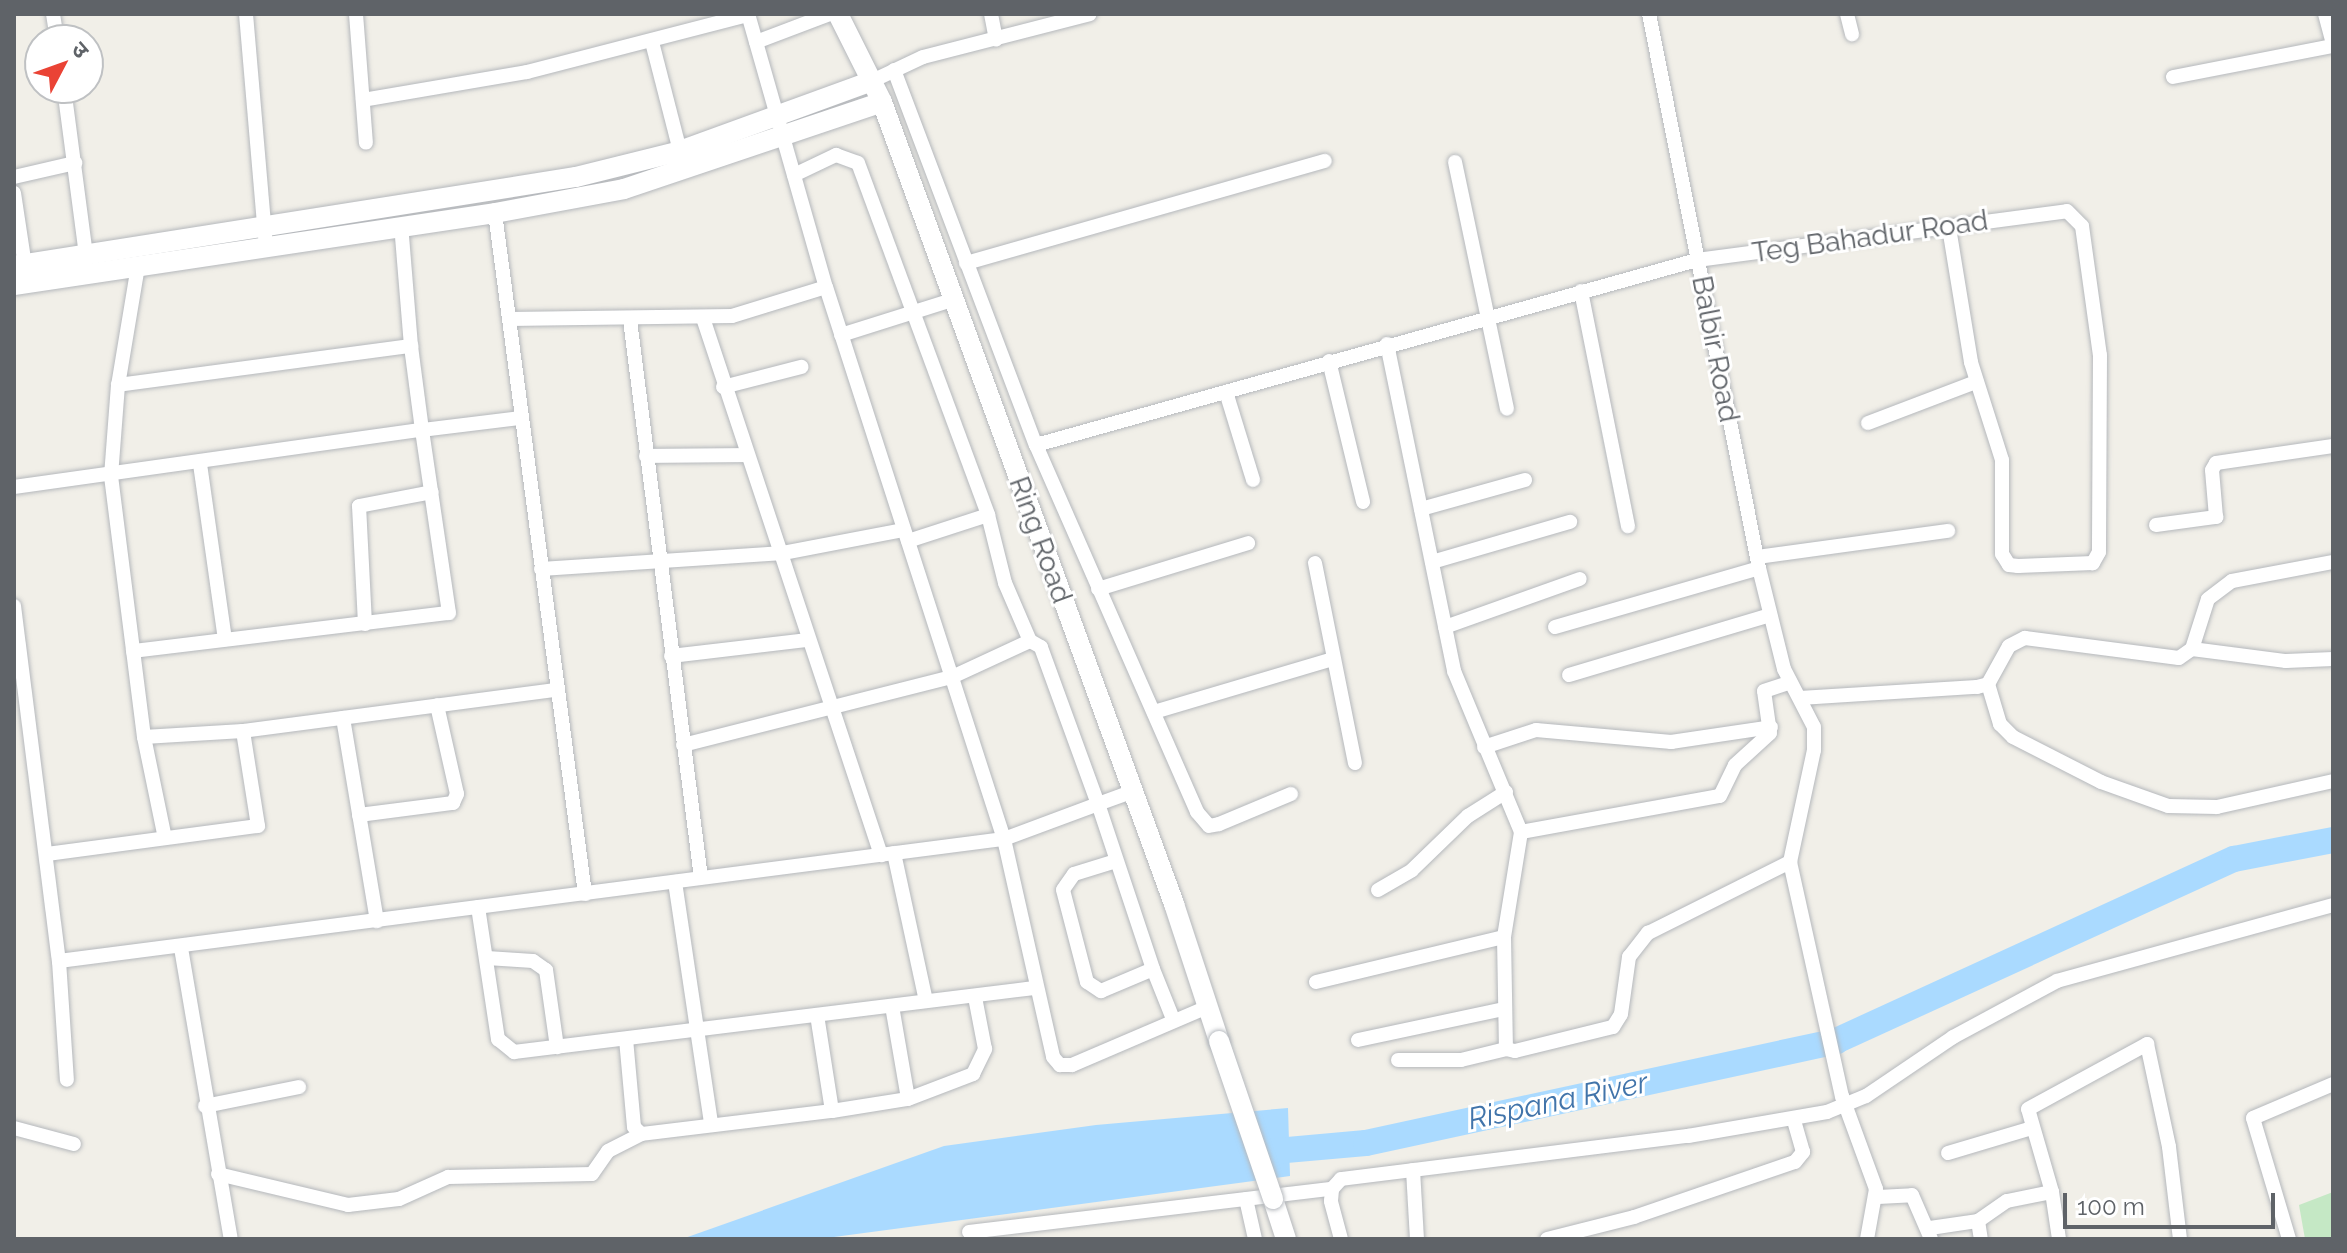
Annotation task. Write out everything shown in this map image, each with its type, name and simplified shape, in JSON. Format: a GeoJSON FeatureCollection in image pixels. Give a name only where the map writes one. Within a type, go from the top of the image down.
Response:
{"type":"FeatureCollection","features":[{"type":"Feature","properties":{"kind":"main road","name":"Ring Road"},"geometry":{"type":"LineString","coordinates":[[838,14],[882,102],[1133,791],[1286,1239]]}},
{"type":"Feature","properties":{"kind":"main road","name":"Ring Road"},"geometry":{"type":"LineString","coordinates":[[851,14],[854,43]]}},
{"type":"Feature","properties":{"kind":"main road"},"geometry":{"type":"LineString","coordinates":[[20,275],[86,256],[495,213],[652,182],[782,127],[872,81]]}},
{"type":"Feature","properties":{"kind":"main road"},"geometry":{"type":"LineString","coordinates":[[20,275],[138,266],[498,193],[882,102]]}},
{"type":"Feature","properties":{"kind":"street"},"geometry":{"type":"LineString","coordinates":[[246,14],[265,238]]}},
{"type":"Feature","properties":{"kind":"street"},"geometry":{"type":"LineString","coordinates":[[356,14],[366,143]]}},
{"type":"Feature","properties":{"kind":"street"},"geometry":{"type":"LineString","coordinates":[[363,100],[527,72],[652,42],[748,14],[826,287],[1004,839],[1034,988],[1050,1049],[1060,1065],[1072,1065],[1207,1007]]}},
{"type":"Feature","properties":{"kind":"street"},"geometry":{"type":"LineString","coordinates":[[756,42],[830,14]]}},
{"type":"Feature","properties":{"kind":"street"},"geometry":{"type":"LineString","coordinates":[[991,14],[996,40]]}},
{"type":"Feature","properties":{"kind":"street"},"geometry":{"type":"LineString","coordinates":[[872,81],[923,57],[1090,14]]}},
{"type":"Feature","properties":{"kind":"street","name":"Balbir Road"},"geometry":{"type":"LineString","coordinates":[[1649,14],[1770,615],[1789,683],[1800,698],[1816,738],[1790,862],[1844,1101],[1878,1197]]}},
{"type":"Feature","properties":{"kind":"street"},"geometry":{"type":"LineString","coordinates":[[1847,14],[1852,34]]}},
{"type":"Feature","properties":{"kind":"street"},"geometry":{"type":"LineString","coordinates":[[2173,77],[2333,45],[2325,14]]}},
{"type":"Feature","properties":{"kind":"street"},"geometry":{"type":"LineString","coordinates":[[652,42],[680,151]]}},
{"type":"Feature","properties":{"kind":"street"},"geometry":{"type":"LineString","coordinates":[[894,70],[1036,445],[1197,812],[1209,826],[1291,794]]}},
{"type":"Feature","properties":{"kind":"street"},"geometry":{"type":"LineString","coordinates":[[66,104],[86,256]]}},
{"type":"Feature","properties":{"kind":"street"},"geometry":{"type":"LineString","coordinates":[[794,175],[842,154],[858,163],[988,515],[1005,583],[1030,641],[1041,647],[1173,1019]]}},
{"type":"Feature","properties":{"kind":"street"},"geometry":{"type":"LineString","coordinates":[[966,263],[1325,161]]}},
{"type":"Feature","properties":{"kind":"street"},"geometry":{"type":"LineString","coordinates":[[1455,162],[1507,409]]}},
{"type":"Feature","properties":{"kind":"street"},"geometry":{"type":"LineString","coordinates":[[14,177],[75,163]]}},
{"type":"Feature","properties":{"kind":"street"},"geometry":{"type":"LineString","coordinates":[[14,193],[20,275]]}},
{"type":"Feature","properties":{"kind":"street","name":"Teg Bahadur Road"},"geometry":{"type":"LineString","coordinates":[[1036,445],[1487,316],[1697,260],[2067,211],[2082,226],[2100,355],[2099,552],[2093,563],[2018,566],[2005,560],[2002,460],[1976,382]]}},
{"type":"Feature","properties":{"kind":"street"},"geometry":{"type":"LineString","coordinates":[[495,213],[585,894]]}},
{"type":"Feature","properties":{"kind":"street"},"geometry":{"type":"LineString","coordinates":[[133,651],[443,615],[452,607],[422,430],[401,225]]}},
{"type":"Feature","properties":{"kind":"street"},"geometry":{"type":"LineString","coordinates":[[1868,423],[1976,382],[1949,227]]}},
{"type":"Feature","properties":{"kind":"street"},"geometry":{"type":"LineString","coordinates":[[138,266],[118,385],[111,476],[144,737],[165,838]]}},
{"type":"Feature","properties":{"kind":"street"},"geometry":{"type":"LineString","coordinates":[[509,319],[703,318],[749,313],[826,287]]}},
{"type":"Feature","properties":{"kind":"street"},"geometry":{"type":"LineString","coordinates":[[1581,291],[1628,526]]}},
{"type":"Feature","properties":{"kind":"street"},"geometry":{"type":"LineString","coordinates":[[841,335],[916,314],[952,300]]}},
{"type":"Feature","properties":{"kind":"street"},"geometry":{"type":"LineString","coordinates":[[703,318],[746,455],[783,553],[808,640],[888,854],[926,1001]]}},
{"type":"Feature","properties":{"kind":"street"},"geometry":{"type":"LineString","coordinates":[[630,320],[701,878]]}},
{"type":"Feature","properties":{"kind":"street"},"geometry":{"type":"LineString","coordinates":[[1387,344],[1460,693],[1521,832],[1504,937],[1505,1047]]}},
{"type":"Feature","properties":{"kind":"street"},"geometry":{"type":"LineString","coordinates":[[118,385],[411,346]]}},
{"type":"Feature","properties":{"kind":"street"},"geometry":{"type":"LineString","coordinates":[[1329,361],[1363,502]]}},
{"type":"Feature","properties":{"kind":"street"},"geometry":{"type":"LineString","coordinates":[[723,387],[801,367]]}},
{"type":"Feature","properties":{"kind":"street"},"geometry":{"type":"LineString","coordinates":[[1226,392],[1253,480]]}},
{"type":"Feature","properties":{"kind":"street"},"geometry":{"type":"LineString","coordinates":[[14,487],[520,418]]}},
{"type":"Feature","properties":{"kind":"street"},"geometry":{"type":"LineString","coordinates":[[2156,525],[2216,517],[2212,470],[2216,463],[2333,446]]}},
{"type":"Feature","properties":{"kind":"street"},"geometry":{"type":"LineString","coordinates":[[646,456],[746,455]]}},
{"type":"Feature","properties":{"kind":"street"},"geometry":{"type":"LineString","coordinates":[[200,464],[225,639]]}},
{"type":"Feature","properties":{"kind":"street"},"geometry":{"type":"LineString","coordinates":[[1421,509],[1525,480]]}},
{"type":"Feature","properties":{"kind":"street"},"geometry":{"type":"LineString","coordinates":[[365,624],[359,506],[432,492]]}},
{"type":"Feature","properties":{"kind":"street"},"geometry":{"type":"LineString","coordinates":[[541,569],[659,565],[783,553],[906,536],[988,515]]}},
{"type":"Feature","properties":{"kind":"street"},"geometry":{"type":"LineString","coordinates":[[1432,562],[1570,522]]}},
{"type":"Feature","properties":{"kind":"street"},"geometry":{"type":"LineString","coordinates":[[1555,627],[1758,562],[1948,531]]}},
{"type":"Feature","properties":{"kind":"street"},"geometry":{"type":"LineString","coordinates":[[1098,589],[1248,543]]}},
{"type":"Feature","properties":{"kind":"street"},"geometry":{"type":"LineString","coordinates":[[2192,649],[2201,611],[2232,581],[2333,562]]}},
{"type":"Feature","properties":{"kind":"street"},"geometry":{"type":"LineString","coordinates":[[1315,563],[1355,763]]}},
{"type":"Feature","properties":{"kind":"street"},"geometry":{"type":"LineString","coordinates":[[1445,627],[1580,579]]}},
{"type":"Feature","properties":{"kind":"street"},"geometry":{"type":"LineString","coordinates":[[14,606],[59,961],[67,1080]]}},
{"type":"Feature","properties":{"kind":"street"},"geometry":{"type":"LineString","coordinates":[[1569,675],[1770,615]]}},
{"type":"Feature","properties":{"kind":"street"},"geometry":{"type":"LineString","coordinates":[[2333,659],[2286,661],[2192,649],[2171,659],[2025,638],[2009,646],[1988,684],[2000,724],[2013,737],[2110,786],[2168,806],[2217,807],[2333,781]]}},
{"type":"Feature","properties":{"kind":"street"},"geometry":{"type":"LineString","coordinates":[[671,656],[808,640]]}},
{"type":"Feature","properties":{"kind":"street"},"geometry":{"type":"LineString","coordinates":[[683,745],[833,710],[952,677],[1030,641]]}},
{"type":"Feature","properties":{"kind":"street"},"geometry":{"type":"LineString","coordinates":[[1154,712],[1333,659]]}},
{"type":"Feature","properties":{"kind":"street"},"geometry":{"type":"LineString","coordinates":[[1521,832],[1573,819],[1714,799],[1725,792],[1735,765],[1766,739],[1771,727],[1764,691],[1789,683]]}},
{"type":"Feature","properties":{"kind":"street"},"geometry":{"type":"LineString","coordinates":[[1800,698],[1988,684]]}},
{"type":"Feature","properties":{"kind":"street"},"geometry":{"type":"LineString","coordinates":[[144,737],[243,731],[556,690]]}},
{"type":"Feature","properties":{"kind":"street"},"geometry":{"type":"LineString","coordinates":[[359,815],[453,803],[457,794],[437,705]]}},
{"type":"Feature","properties":{"kind":"street"},"geometry":{"type":"LineString","coordinates":[[343,718],[377,921]]}},
{"type":"Feature","properties":{"kind":"street"},"geometry":{"type":"LineString","coordinates":[[1484,747],[1536,730],[1671,742],[1771,727]]}},
{"type":"Feature","properties":{"kind":"street"},"geometry":{"type":"LineString","coordinates":[[47,854],[258,826],[243,731]]}},
{"type":"Feature","properties":{"kind":"street"},"geometry":{"type":"LineString","coordinates":[[59,961],[181,948],[1004,839],[1133,791]]}},
{"type":"Feature","properties":{"kind":"street"},"geometry":{"type":"LineString","coordinates":[[1378,890],[1412,870],[1468,816],[1506,792]]}},
{"type":"Feature","properties":{"kind":"street"},"geometry":{"type":"LineString","coordinates":[[1116,861],[1074,874],[1064,883],[1087,982],[1101,991],[1153,969]]}},
{"type":"Feature","properties":{"kind":"street"},"geometry":{"type":"LineString","coordinates":[[1398,1060],[1461,1060],[1505,1047],[1515,1051],[1613,1027],[1621,1014],[1629,957],[1648,933],[1790,862]]}},
{"type":"Feature","properties":{"kind":"street"},"geometry":{"type":"LineString","coordinates":[[675,882],[711,1124]]}},
{"type":"Feature","properties":{"kind":"street"},"geometry":{"type":"LineString","coordinates":[[969,1232],[1332,1189],[1341,1179],[1794,1120],[1844,1101],[1961,1032],[2057,981],[2333,905]]}},
{"type":"Feature","properties":{"kind":"street"},"geometry":{"type":"LineString","coordinates":[[478,907],[501,1046],[514,1052],[1034,988]]}},
{"type":"Feature","properties":{"kind":"street"},"geometry":{"type":"LineString","coordinates":[[1316,982],[1504,937]]}},
{"type":"Feature","properties":{"kind":"street"},"geometry":{"type":"LineString","coordinates":[[181,948],[205,1106],[231,1239]]}},
{"type":"Feature","properties":{"kind":"street"},"geometry":{"type":"LineString","coordinates":[[487,958],[533,961],[546,970],[557,1047]]}},
{"type":"Feature","properties":{"kind":"street"},"geometry":{"type":"LineString","coordinates":[[218,1174],[348,1205],[399,1199],[448,1177],[592,1174],[608,1151],[641,1134],[908,1099],[964,1080],[979,1068],[985,1049],[975,997]]}},
{"type":"Feature","properties":{"kind":"street"},"geometry":{"type":"LineString","coordinates":[[892,1006],[908,1099]]}},
{"type":"Feature","properties":{"kind":"street"},"geometry":{"type":"LineString","coordinates":[[1358,1040],[1504,1009]]}},
{"type":"Feature","properties":{"kind":"street"},"geometry":{"type":"LineString","coordinates":[[817,1015],[832,1111]]}},
{"type":"Feature","properties":{"kind":"street"},"geometry":{"type":"LineString","coordinates":[[626,1039],[634,1127],[641,1134]]}},
{"type":"Feature","properties":{"kind":"street"},"geometry":{"type":"LineString","coordinates":[[2059,1239],[2052,1192],[2027,1113],[2033,1103],[2151,1046],[2180,1239]]}},
{"type":"Feature","properties":{"kind":"street"},"geometry":{"type":"LineString","coordinates":[[2289,1239],[2253,1118],[2260,1110],[2333,1084]]}},
{"type":"Feature","properties":{"kind":"street"},"geometry":{"type":"LineString","coordinates":[[205,1106],[299,1087]]}},
{"type":"Feature","properties":{"kind":"street"},"geometry":{"type":"LineString","coordinates":[[1547,1239],[1634,1217],[1795,1162],[1803,1152],[1794,1120]]}},
{"type":"Feature","properties":{"kind":"street"},"geometry":{"type":"LineString","coordinates":[[14,1128],[74,1144]]}},
{"type":"Feature","properties":{"kind":"street"},"geometry":{"type":"LineString","coordinates":[[1948,1153],[2032,1128]]}},
{"type":"Feature","properties":{"kind":"street"},"geometry":{"type":"LineString","coordinates":[[1413,1170],[1417,1239]]}},
{"type":"Feature","properties":{"kind":"street"},"geometry":{"type":"LineString","coordinates":[[1332,1189],[1341,1239]]}},
{"type":"Feature","properties":{"kind":"street"},"geometry":{"type":"LineString","coordinates":[[1867,1239],[1878,1197],[1912,1195],[1930,1234],[1978,1221],[2007,1201],[2052,1192]]}},
{"type":"Feature","properties":{"kind":"street"},"geometry":{"type":"LineString","coordinates":[[1246,1199],[1255,1239]]}},
{"type":"Feature","properties":{"kind":"street"},"geometry":{"type":"LineString","coordinates":[[1978,1221],[1981,1239]]}},
{"type":"Feature","properties":{"kind":"green space"},"geometry":{"type":"Polygon","coordinates":[[[2333,1192],[2333,1239],[2305,1239],[2299,1205],[2333,1192]]]}},
{"type":"Feature","properties":{"kind":"water"},"geometry":{"type":"Polygon","coordinates":[[[1288,1108],[1290,1176],[819,1239],[682,1239],[944,1146],[1096,1125],[1288,1108]]]}},
{"type":"Feature","properties":{"kind":"waterway","name":"Rispana River"},"geometry":{"type":"LineString","coordinates":[[1253,1153],[1366,1143],[1836,1041],[2234,859],[2333,840]]}}]}
